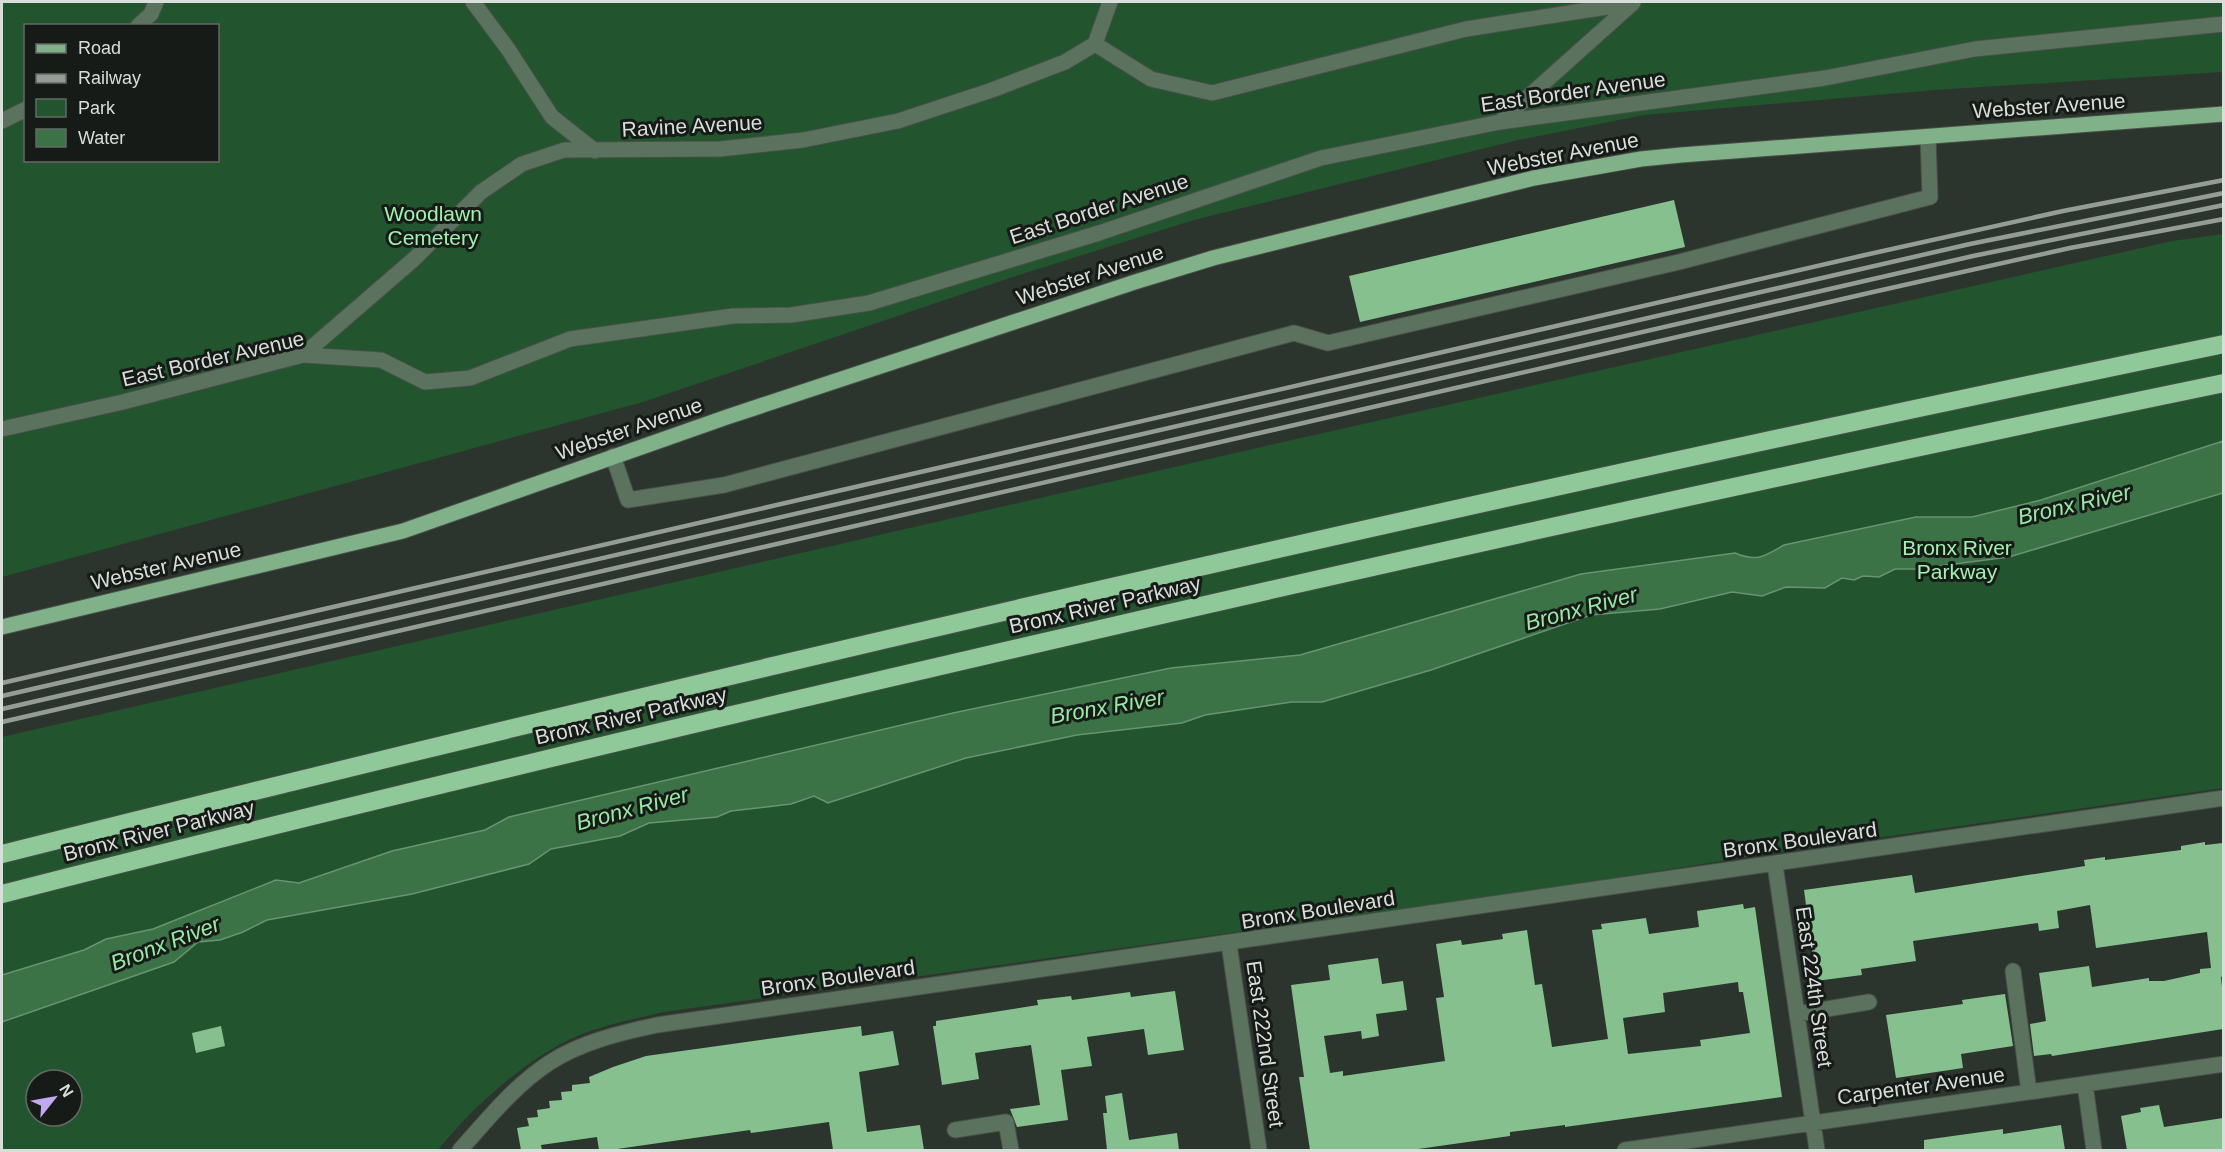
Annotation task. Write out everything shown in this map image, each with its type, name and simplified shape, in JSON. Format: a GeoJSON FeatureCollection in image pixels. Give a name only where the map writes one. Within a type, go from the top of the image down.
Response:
{"type":"FeatureCollection","features":[{"type":"Feature","properties":{"kind":"highway","name":"Bronx River Parkway"},"geometry":{"type":"LineString","coordinates":[[2,854],[561,717],[1136,582],[1739,447],[2223,344]]}},
{"type":"Feature","properties":{"kind":"highway","name":"Bronx River Parkway"},"geometry":{"type":"LineString","coordinates":[[2,894],[530,764],[1160,615],[1750,483],[2223,383]]}},
{"type":"Feature","properties":{"kind":"main road","name":"Webster Avenue"},"geometry":{"type":"LineString","coordinates":[[2,627],[403,531],[613,456],[1170,271],[1492,188],[1566,171],[1641,159],[2223,114]]}},
{"type":"Feature","properties":{"kind":"street"},"geometry":{"type":"LineString","coordinates":[[140,24],[151,14],[156,2]]}},
{"type":"Feature","properties":{"kind":"street"},"geometry":{"type":"LineString","coordinates":[[473,2],[508,49],[552,117],[595,151]]}},
{"type":"Feature","properties":{"kind":"street"},"geometry":{"type":"LineString","coordinates":[[1110,2],[1095,44],[1151,79],[1212,93],[1466,29],[1634,2]]}},
{"type":"Feature","properties":{"kind":"street"},"geometry":{"type":"LineString","coordinates":[[1500,122],[1634,2]]}},
{"type":"Feature","properties":{"kind":"street","name":"East Border Avenue"},"geometry":{"type":"LineString","coordinates":[[2,429],[123,402],[303,355],[381,360],[424,382],[470,378],[570,339],[733,316],[791,315],[868,303],[1099,233],[1321,158],[1500,122],[1825,78],[1975,49],[2223,24]]}},
{"type":"Feature","properties":{"kind":"street","name":"Ravine Avenue"},"geometry":{"type":"LineString","coordinates":[[303,355],[414,259],[481,192],[522,164],[564,150],[720,149],[803,140],[898,121],[992,90],[1065,62],[1095,44]]}},
{"type":"Feature","properties":{"kind":"street"},"geometry":{"type":"LineString","coordinates":[[2,121],[24,110]]}},
{"type":"Feature","properties":{"kind":"street"},"geometry":{"type":"LineString","coordinates":[[613,456],[628,500],[724,485],[1294,333],[1328,343],[1679,262],[1930,197],[1928,137]]}},
{"type":"Feature","properties":{"kind":"street","name":"Bronx Boulevard"},"geometry":{"type":"LineString","coordinates":[[460,1150],[505,1101],[549,1064],[580,1047],[617,1034],[657,1024],[1230,944],[2223,798]]}},
{"type":"Feature","properties":{"kind":"street","name":"East 224th Street"},"geometry":{"type":"LineString","coordinates":[[1775,865],[1817,1150]]}},
{"type":"Feature","properties":{"kind":"street","name":"East 222nd Street"},"geometry":{"type":"LineString","coordinates":[[1230,944],[1259,1150]]}},
{"type":"Feature","properties":{"kind":"street"},"geometry":{"type":"LineString","coordinates":[[2013,971],[2029,1092]]}},
{"type":"Feature","properties":{"kind":"street"},"geometry":{"type":"LineString","coordinates":[[1797,1014],[1869,1002]]}},
{"type":"Feature","properties":{"kind":"street","name":"Carpenter Avenue"},"geometry":{"type":"LineString","coordinates":[[1625,1150],[2223,1064]]}},
{"type":"Feature","properties":{"kind":"street"},"geometry":{"type":"LineString","coordinates":[[2085,1084],[2094,1150]]}},
{"type":"Feature","properties":{"kind":"street"},"geometry":{"type":"LineString","coordinates":[[955,1130],[1006,1122],[1011,1150]]}},
{"type":"Feature","properties":{"kind":"green space","name":"Woodlawn Cemetery"},"geometry":{"type":"Polygon","coordinates":[[[2,2],[2223,2],[2223,72],[1935,90],[1644,115],[1514,141],[1194,220],[1022,274],[643,402],[2,577],[2,2]]]}},
{"type":"Feature","properties":{"kind":"green space","name":"Bronx River Parkway"},"geometry":{"type":"Polygon","coordinates":[[[2223,234],[2223,788],[1772,853],[1545,889],[664,1012],[584,1033],[542,1055],[493,1092],[438,1150],[2,1150],[2,737],[1257,448],[2172,241],[2223,234]]]}},
{"type":"Feature","properties":{"kind":"water","name":"Bronx River"},"geometry":{"type":"Polygon","coordinates":[[[2223,441],[2223,493],[2009,557],[1915,569],[1895,569],[1879,577],[1863,576],[1854,580],[1842,578],[1825,588],[1786,587],[1762,596],[1732,592],[1660,609],[1591,615],[1431,670],[1322,702],[1292,702],[1205,715],[1182,723],[1077,735],[966,758],[828,803],[814,796],[791,804],[731,811],[717,817],[649,823],[620,836],[551,849],[529,864],[412,894],[267,920],[220,940],[198,942],[174,962],[2,1022],[2,975],[84,950],[106,939],[153,929],[276,880],[299,883],[392,851],[485,830],[509,817],[953,713],[1171,668],[1300,655],[1581,574],[1735,553],[1755,558],[1771,553],[1784,545],[1916,517],[1972,517],[2041,500],[2223,441]]]}},
{"type":"Feature","properties":{"kind":"building"},"geometry":{"type":"Polygon","coordinates":[[[1674,200],[1685,247],[1360,322],[1349,276],[1674,200]]]}},
{"type":"Feature","properties":{"kind":"building"},"geometry":{"type":"Polygon","coordinates":[[[2205,842],[2205,845],[2223,843],[2223,976],[2221,977],[2223,1029],[2052,1056],[2051,1054],[2034,1056],[2030,1024],[2046,1021],[2039,973],[2089,966],[2092,987],[2149,978],[2149,981],[2164,981],[2200,973],[2200,969],[2211,968],[2207,932],[2096,948],[2090,905],[2057,911],[2059,928],[2039,931],[2038,923],[1913,941],[1916,961],[1861,969],[1862,975],[1816,981],[1804,890],[1912,875],[1915,893],[2085,866],[2084,860],[2105,857],[2105,860],[2181,850],[2181,846],[2205,842]]]}},
{"type":"Feature","properties":{"kind":"building"},"geometry":{"type":"Polygon","coordinates":[[[1743,904],[1744,909],[1755,907],[1782,1097],[1565,1127],[1565,1125],[1510,1132],[1510,1136],[1411,1150],[1310,1150],[1299,1077],[1304,1077],[1291,985],[1330,980],[1328,965],[1378,958],[1382,984],[1403,981],[1407,1010],[1376,1014],[1379,1036],[1362,1039],[1361,1031],[1324,1036],[1330,1073],[1343,1071],[1343,1076],[1445,1061],[1436,998],[1444,997],[1436,944],[1461,940],[1462,945],[1503,939],[1502,934],[1527,930],[1535,985],[1542,984],[1552,1047],[1608,1039],[1592,930],[1602,929],[1601,924],[1646,918],[1649,934],[1699,927],[1697,911],[1743,904]],[[1738,982],[1663,993],[1665,1012],[1623,1018],[1628,1054],[1701,1046],[1700,1040],[1750,1033],[1743,992],[1739,992],[1738,982]]]}},
{"type":"Feature","properties":{"kind":"building"},"geometry":{"type":"Polygon","coordinates":[[[1175,991],[1184,1050],[1148,1055],[1144,1029],[1087,1037],[1092,1066],[1061,1070],[1068,1120],[1017,1127],[1010,1109],[1040,1105],[1031,1045],[975,1053],[979,1079],[942,1085],[933,1026],[936,1026],[936,1021],[1038,1005],[1037,1000],[1071,996],[1072,1000],[1130,992],[1131,997],[1175,991]]]}},
{"type":"Feature","properties":{"kind":"building"},"geometry":{"type":"Polygon","coordinates":[[[2005,994],[2013,1046],[1961,1054],[1963,1068],[1896,1078],[1886,1015],[1963,1004],[1962,1000],[2005,994]]]}},
{"type":"Feature","properties":{"kind":"building"},"geometry":{"type":"Polygon","coordinates":[[[221,1026],[225,1046],[196,1053],[192,1033],[221,1026]]]}},
{"type":"Feature","properties":{"kind":"building"},"geometry":{"type":"Polygon","coordinates":[[[861,1026],[862,1036],[893,1031],[899,1065],[859,1072],[867,1132],[920,1125],[924,1150],[833,1150],[829,1122],[751,1133],[750,1130],[610,1150],[599,1150],[597,1137],[541,1145],[542,1150],[521,1150],[517,1128],[529,1126],[527,1118],[538,1117],[537,1110],[550,1108],[549,1101],[562,1100],[561,1092],[572,1091],[572,1085],[590,1083],[589,1077],[613,1067],[646,1056],[861,1026]]]}},
{"type":"Feature","properties":{"kind":"building"},"geometry":{"type":"Polygon","coordinates":[[[1122,1093],[1129,1140],[1177,1133],[1179,1150],[1107,1150],[1103,1113],[1107,1113],[1105,1096],[1122,1093]]]}},
{"type":"Feature","properties":{"kind":"building"},"geometry":{"type":"Polygon","coordinates":[[[2159,1105],[2164,1127],[2223,1118],[2223,1150],[2127,1150],[2121,1116],[2141,1112],[2140,1108],[2159,1105]]]}},
{"type":"Feature","properties":{"kind":"building"},"geometry":{"type":"Polygon","coordinates":[[[2061,1125],[2065,1150],[1924,1150],[1924,1140],[2003,1129],[2003,1134],[2061,1125]]]}},
{"type":"Feature","properties":{"kind":"railway"},"geometry":{"type":"LineString","coordinates":[[2,683],[1865,255],[2063,211],[2224,180]]}},
{"type":"Feature","properties":{"kind":"railway"},"geometry":{"type":"LineString","coordinates":[[2,696],[1970,244],[2224,193]]}},
{"type":"Feature","properties":{"kind":"railway"},"geometry":{"type":"LineString","coordinates":[[2,709],[1973,256],[2224,205]]}},
{"type":"Feature","properties":{"kind":"railway"},"geometry":{"type":"LineString","coordinates":[[2,722],[1873,292],[2070,248],[2224,219]]}}]}
